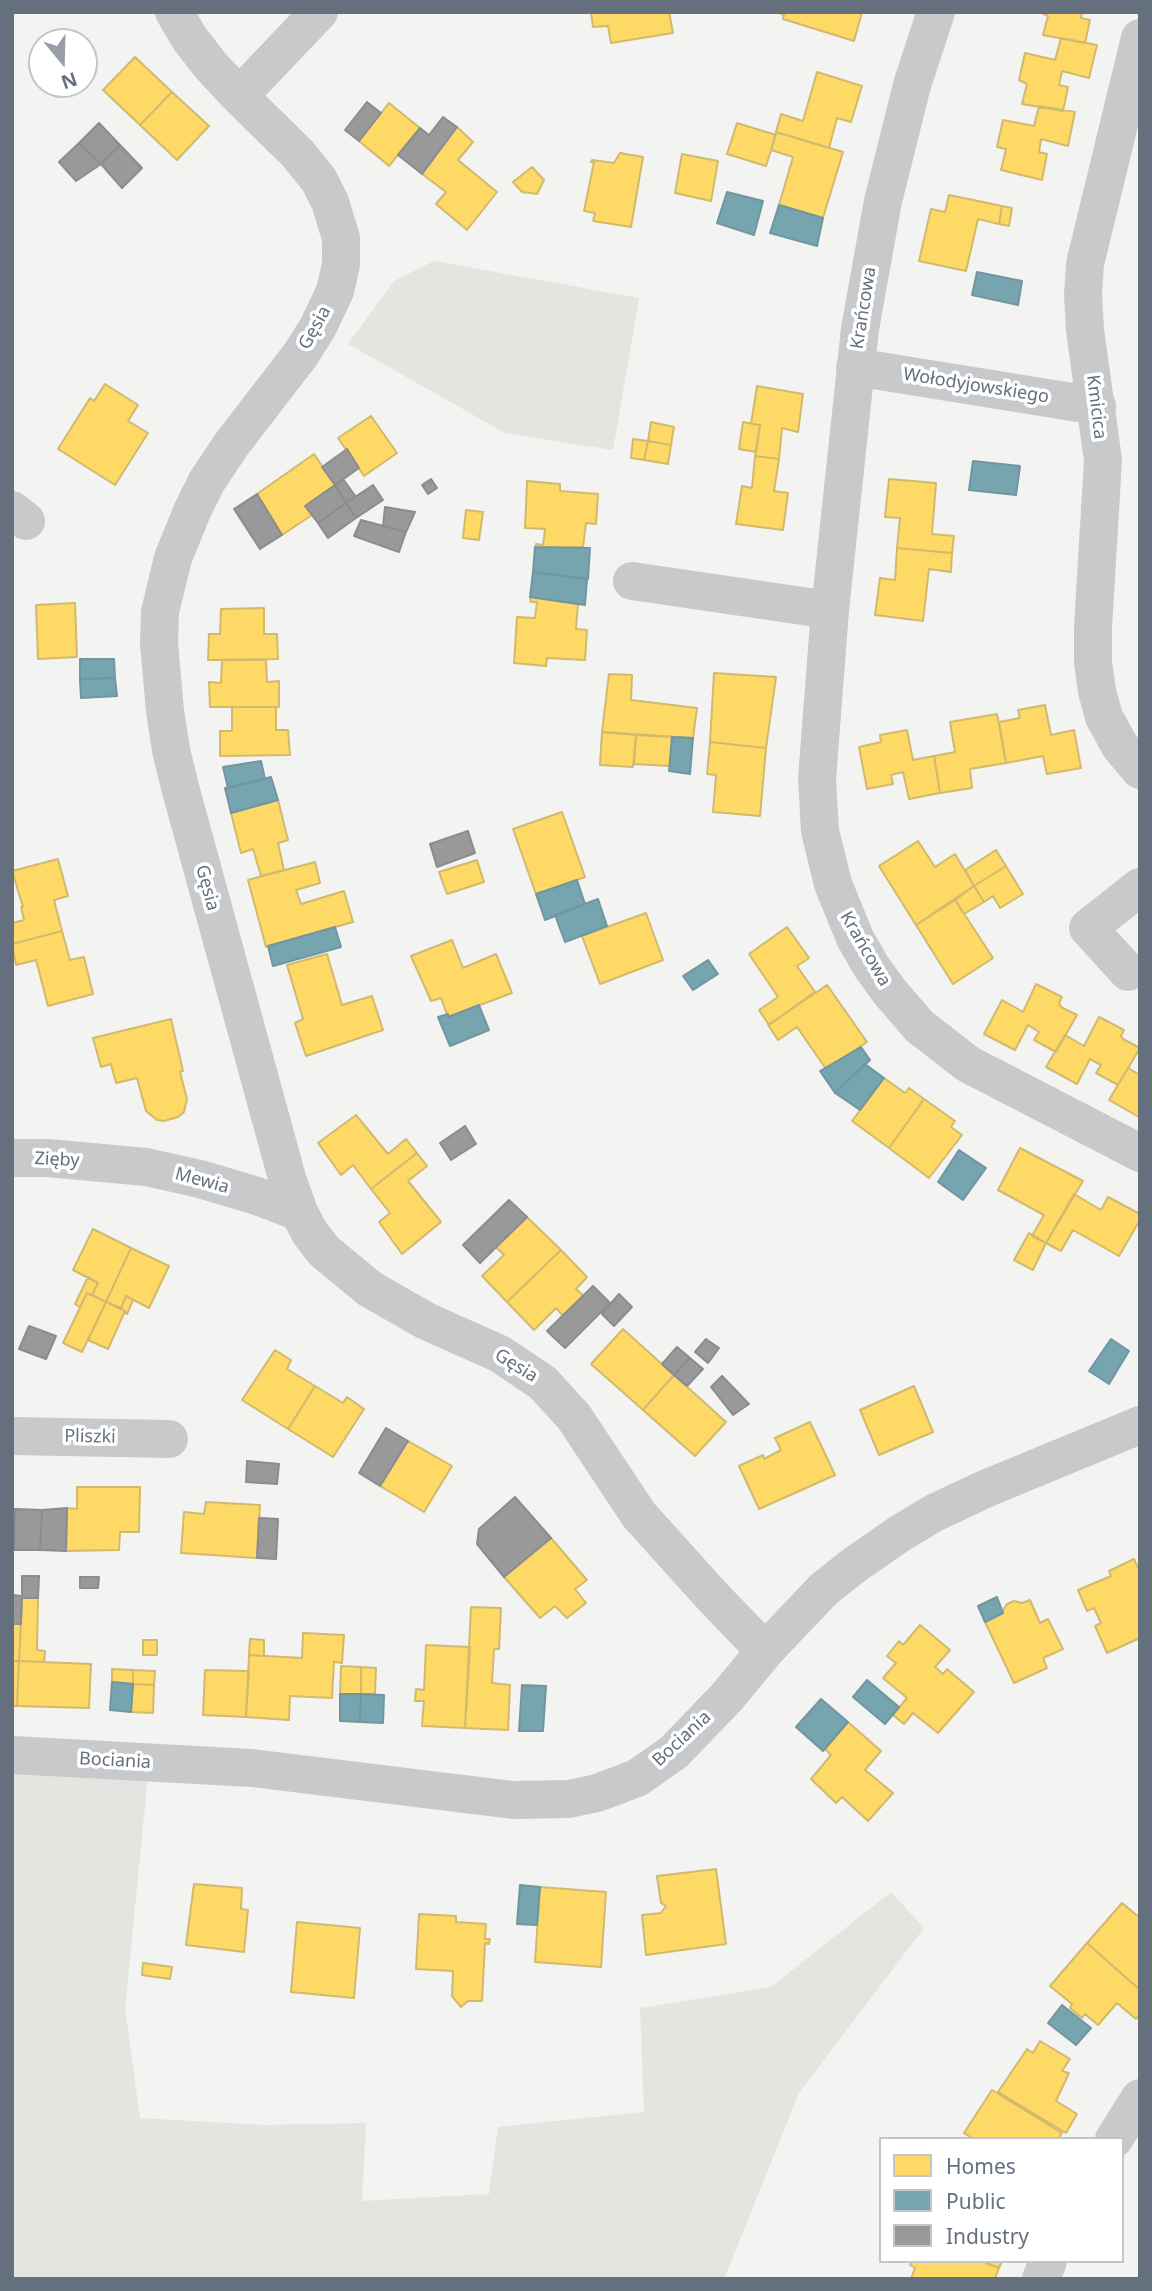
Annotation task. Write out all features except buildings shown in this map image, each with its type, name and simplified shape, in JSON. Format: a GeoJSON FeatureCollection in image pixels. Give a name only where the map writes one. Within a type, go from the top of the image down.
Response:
{"type":"FeatureCollection","features":[{"type":"Feature","properties":{"kind":"street","name":"Gęsia"},"geometry":{"type":"LineString","coordinates":[[174,12],[190,39],[239,96],[299,154],[330,202],[341,238],[341,265],[335,291],[318,327],[207,481],[173,558],[160,612],[160,677],[170,750],[287,1178],[299,1212],[324,1251],[370,1289],[426,1321],[500,1354],[543,1383],[574,1417],[639,1515],[765,1651]]}},
{"type":"Feature","properties":{"kind":"street"},"geometry":{"type":"LineString","coordinates":[[239,96],[319,12]]}},
{"type":"Feature","properties":{"kind":"street","name":"Krańcowa"},"geometry":{"type":"LineString","coordinates":[[936,12],[912,85],[883,201],[855,367],[830,610],[817,779],[820,831],[836,893],[855,938],[889,991],[919,1026],[968,1064],[1140,1153]]}},
{"type":"Feature","properties":{"kind":"street","name":"Kmicica"},"geometry":{"type":"LineString","coordinates":[[1140,38],[1085,264],[1083,294],[1085,330],[1103,460],[1093,662],[1104,717],[1120,746],[1140,770]]}},
{"type":"Feature","properties":{"kind":"street","name":"Wołodyjowskiego"},"geometry":{"type":"LineString","coordinates":[[855,367],[1097,406]]}},
{"type":"Feature","properties":{"kind":"street"},"geometry":{"type":"LineString","coordinates":[[632,582],[830,610]]}},
{"type":"Feature","properties":{"kind":"street"},"geometry":{"type":"LineString","coordinates":[[1129,972],[1088,928],[1140,887]]}},
{"type":"Feature","properties":{"kind":"street","name":"Zięby"},"geometry":{"type":"LineString","coordinates":[[12,1158],[101,1162]]}},
{"type":"Feature","properties":{"kind":"street","name":"Mewia"},"geometry":{"type":"LineString","coordinates":[[101,1162],[146,1167],[200,1179],[299,1212]]}},
{"type":"Feature","properties":{"kind":"street","name":"Bociania"},"geometry":{"type":"LineString","coordinates":[[12,1755],[252,1768],[513,1800],[569,1799],[618,1786],[637,1778],[674,1752],[823,1590],[898,1534],[934,1513],[985,1489],[1140,1425]]}},
{"type":"Feature","properties":{"kind":"street","name":"Pliszki"},"geometry":{"type":"LineString","coordinates":[[12,1436],[169,1439]]}},
{"type":"Feature","properties":{"kind":"street"},"geometry":{"type":"LineString","coordinates":[[1115,2137],[1140,2098]]}},
{"type":"Feature","properties":{"kind":"shaded area"},"geometry":{"type":"Polygon","coordinates":[[[434,261],[639,298],[613,450],[505,433],[348,344],[394,281],[434,261]]]}},
{"type":"Feature","properties":{"kind":"shaded area"},"geometry":{"type":"Polygon","coordinates":[[[12,1769],[148,1776],[125,2008],[140,2118],[264,2125],[366,2123],[362,2201],[489,2194],[498,2127],[644,2112],[640,2008],[771,1987],[891,1892],[924,1928],[799,2093],[724,2279],[12,2279],[12,1769]]]}}]}
